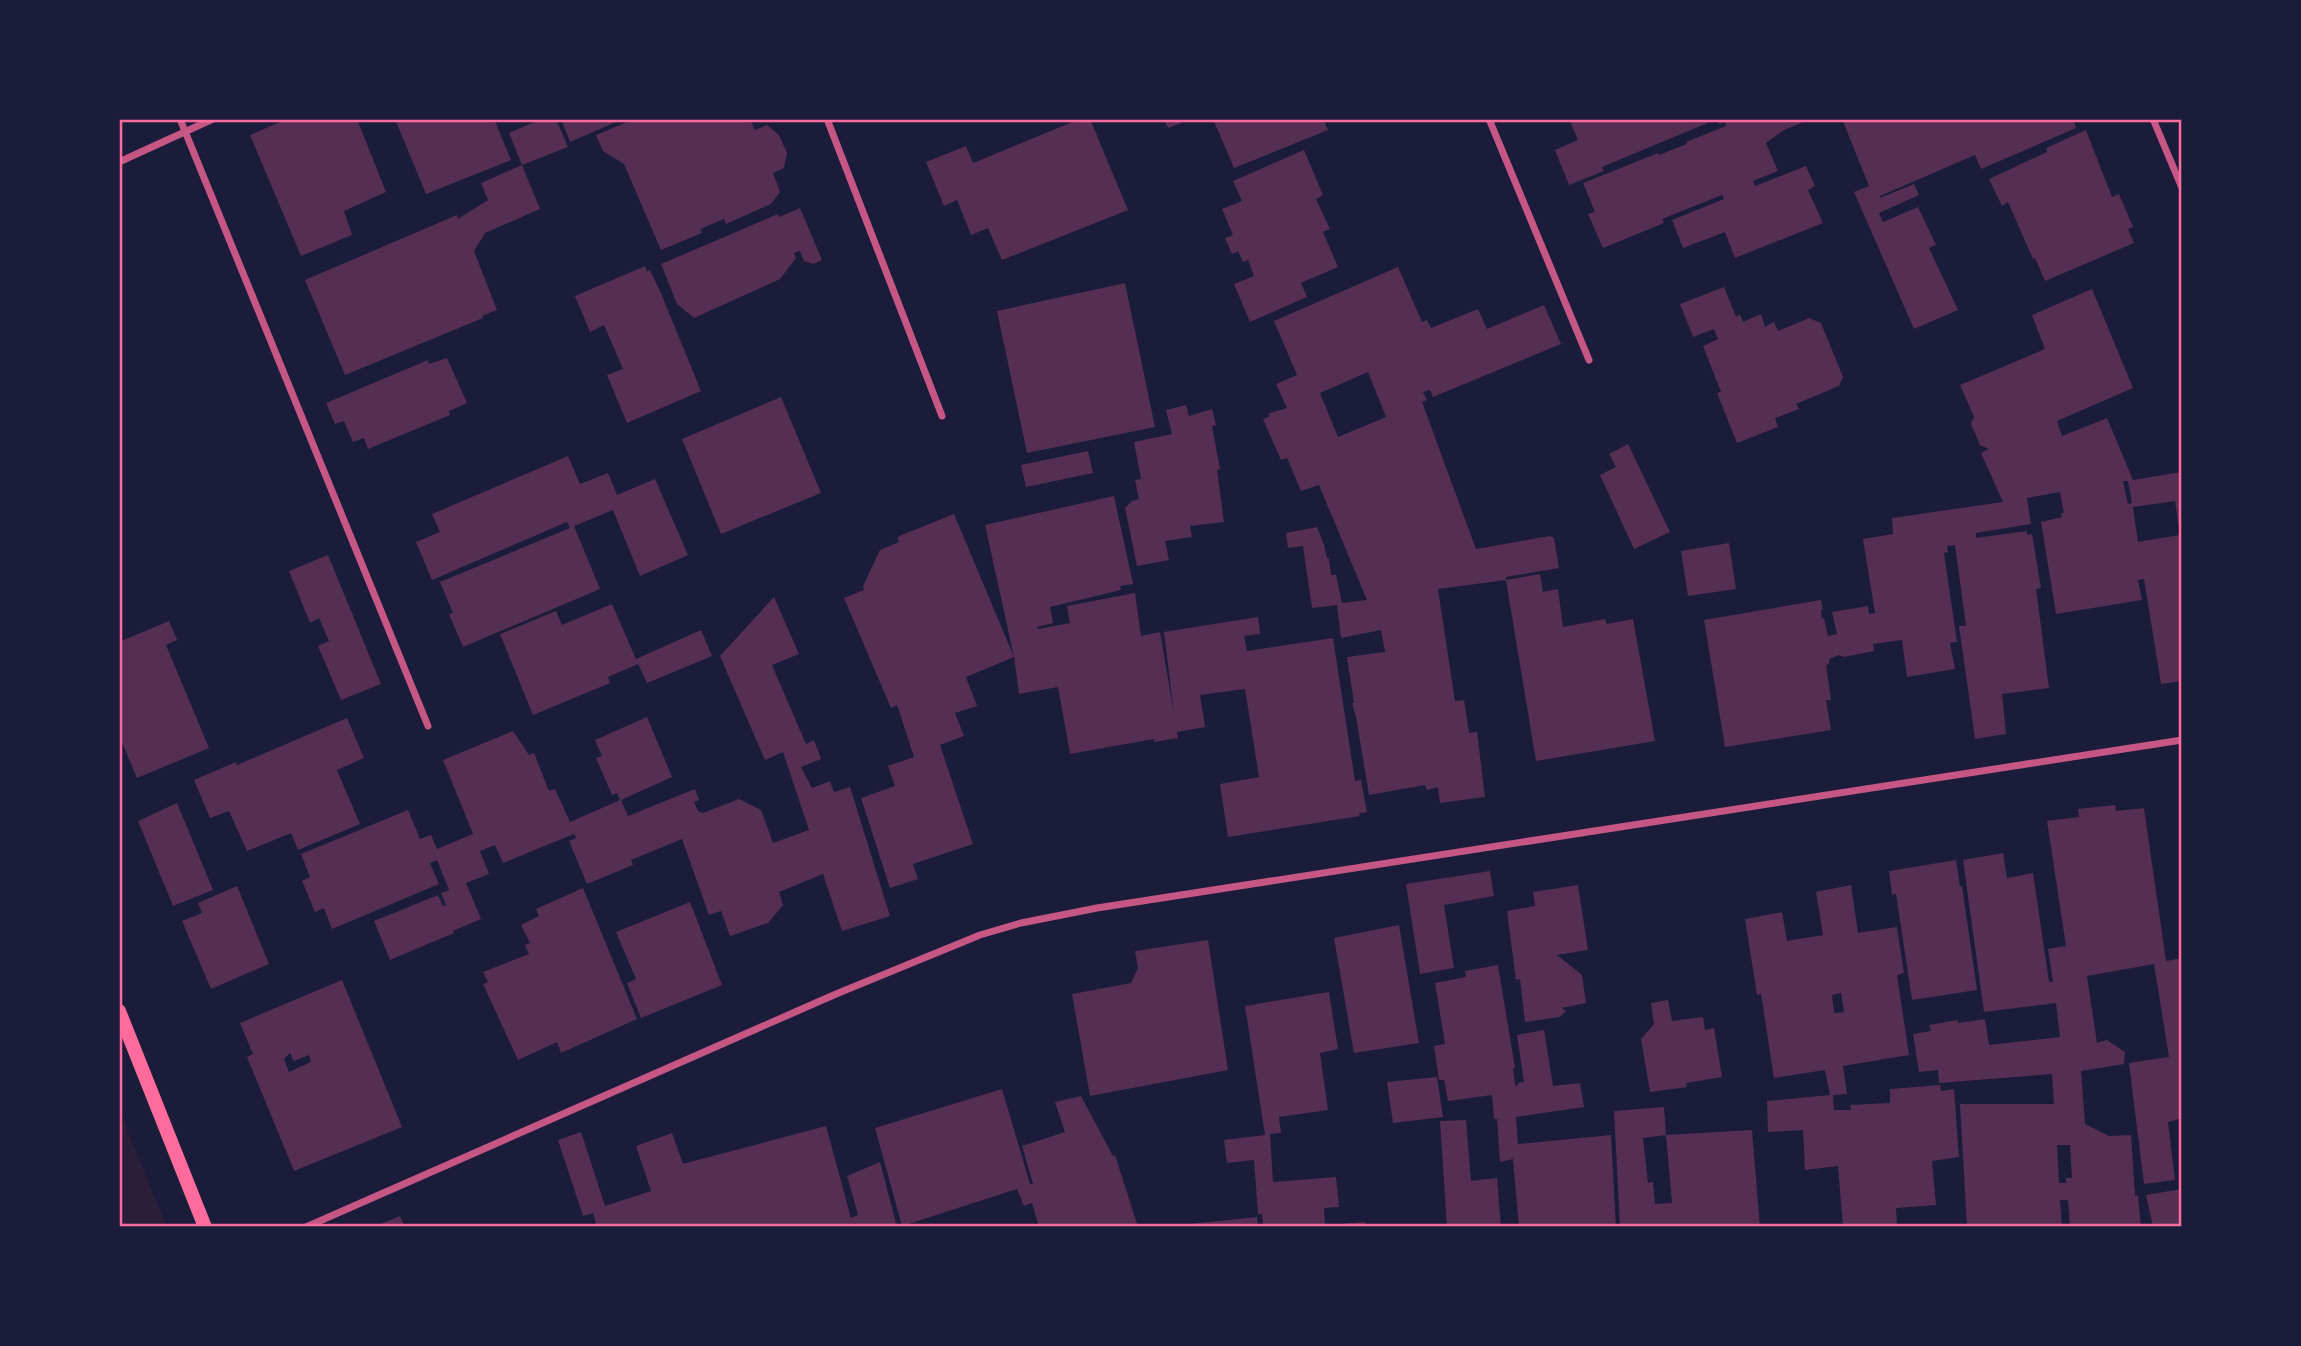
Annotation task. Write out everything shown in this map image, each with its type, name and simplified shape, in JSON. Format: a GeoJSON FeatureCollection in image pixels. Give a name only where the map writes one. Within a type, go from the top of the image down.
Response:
{"type":"FeatureCollection","features":[{"type":"Feature","properties":{"kind":"main road"},"geometry":{"type":"LineString","coordinates":[[119,1011],[205,1227]]}},
{"type":"Feature","properties":{"kind":"street"},"geometry":{"type":"LineString","coordinates":[[180,119],[428,726]]}},
{"type":"Feature","properties":{"kind":"street"},"geometry":{"type":"LineString","coordinates":[[119,162],[214,119]]}},
{"type":"Feature","properties":{"kind":"street"},"geometry":{"type":"LineString","coordinates":[[827,119],[942,416]]}},
{"type":"Feature","properties":{"kind":"street"},"geometry":{"type":"LineString","coordinates":[[1489,119],[1588,360]]}},
{"type":"Feature","properties":{"kind":"street"},"geometry":{"type":"LineString","coordinates":[[2153,119],[2182,188]]}},
{"type":"Feature","properties":{"kind":"street"},"geometry":{"type":"LineString","coordinates":[[306,1227],[836,994],[980,935],[1021,923],[1097,908],[2182,740]]}},
{"type":"Feature","properties":{"kind":"shaded area"},"geometry":{"type":"Polygon","coordinates":[[[119,1110],[167,1227],[119,1227],[119,1110]]]}},
{"type":"Feature","properties":{"kind":"building"},"geometry":{"type":"Polygon","coordinates":[[[287,119],[357,119],[386,192],[344,211],[352,235],[301,256],[250,135],[287,119]]]}},
{"type":"Feature","properties":{"kind":"building"},"geometry":{"type":"Polygon","coordinates":[[[395,119],[494,119],[511,160],[426,194],[395,119]]]}},
{"type":"Feature","properties":{"kind":"building"},"geometry":{"type":"Polygon","coordinates":[[[541,119],[556,119],[568,147],[522,165],[509,133],[541,119]]]}},
{"type":"Feature","properties":{"kind":"building"},"geometry":{"type":"Polygon","coordinates":[[[561,119],[623,119],[570,142],[561,119]]]}},
{"type":"Feature","properties":{"kind":"building"},"geometry":{"type":"Polygon","coordinates":[[[634,119],[750,119],[755,130],[767,125],[779,135],[787,153],[784,168],[773,173],[780,192],[771,204],[726,224],[724,219],[700,229],[702,233],[661,250],[624,164],[603,151],[596,135],[634,119]]]}},
{"type":"Feature","properties":{"kind":"building"},"geometry":{"type":"Polygon","coordinates":[[[1080,119],[1090,119],[1128,210],[1002,260],[988,228],[971,235],[957,200],[944,206],[926,162],[966,146],[973,163],[1080,119]]]}},
{"type":"Feature","properties":{"kind":"building"},"geometry":{"type":"Polygon","coordinates":[[[1164,119],[1191,119],[1168,128],[1164,119]]]}},
{"type":"Feature","properties":{"kind":"building"},"geometry":{"type":"Polygon","coordinates":[[[1213,119],[1329,119],[1324,121],[1328,130],[1234,168],[1213,119]]]}},
{"type":"Feature","properties":{"kind":"building"},"geometry":{"type":"Polygon","coordinates":[[[1569,119],[1717,119],[1602,167],[1604,171],[1569,185],[1555,150],[1578,140],[1569,119]]]}},
{"type":"Feature","properties":{"kind":"building"},"geometry":{"type":"Polygon","coordinates":[[[1717,119],[1810,119],[1784,130],[1766,143],[1778,171],[1753,181],[1755,186],[1806,166],[1815,186],[1808,190],[1823,223],[1735,258],[1725,232],[1683,248],[1672,220],[1724,199],[1722,195],[1662,219],[1664,223],[1603,248],[1588,214],[1595,212],[1583,183],[1687,144],[1686,142],[1726,126],[1725,122],[1719,124],[1717,119]]]}},
{"type":"Feature","properties":{"kind":"building"},"geometry":{"type":"Polygon","coordinates":[[[1842,119],[2073,119],[2076,128],[1981,169],[1975,155],[1880,196],[1914,184],[1919,195],[1879,213],[1883,222],[1918,207],[1936,245],[1929,248],[1958,310],[1914,329],[1854,192],[1869,186],[1842,119]]]}},
{"type":"Feature","properties":{"kind":"building"},"geometry":{"type":"Polygon","coordinates":[[[2086,130],[2112,197],[2119,194],[2133,227],[2128,229],[2134,243],[2045,281],[2008,202],[2002,206],[1989,179],[2086,130]]]}},
{"type":"Feature","properties":{"kind":"building"},"geometry":{"type":"Polygon","coordinates":[[[1304,150],[1323,195],[1316,199],[1330,229],[1323,232],[1338,267],[1301,283],[1307,297],[1250,322],[1234,284],[1254,276],[1248,260],[1243,262],[1238,251],[1232,254],[1225,238],[1233,235],[1222,209],[1242,201],[1233,181],[1304,150]]]}},
{"type":"Feature","properties":{"kind":"building"},"geometry":{"type":"Polygon","coordinates":[[[522,165],[540,209],[485,233],[474,251],[497,310],[345,375],[305,280],[457,215],[458,219],[488,200],[481,183],[522,165]]]}},
{"type":"Feature","properties":{"kind":"building"},"geometry":{"type":"Polygon","coordinates":[[[800,208],[822,260],[813,264],[804,261],[800,251],[794,253],[796,258],[780,279],[694,318],[677,304],[661,264],[778,214],[779,217],[800,208]]]}},
{"type":"Feature","properties":{"kind":"building"},"geometry":{"type":"Polygon","coordinates":[[[645,266],[647,272],[650,270],[660,291],[701,391],[627,423],[607,375],[623,369],[604,325],[590,332],[575,296],[645,266]]]}},
{"type":"Feature","properties":{"kind":"building"},"geometry":{"type":"Polygon","coordinates":[[[1398,267],[1422,322],[1427,320],[1431,328],[1478,309],[1487,329],[1544,305],[1561,344],[1433,397],[1430,390],[1423,392],[1427,400],[1422,402],[1476,549],[1550,536],[1554,538],[1559,568],[1506,577],[1506,580],[1438,589],[1455,701],[1464,700],[1469,733],[1477,732],[1485,797],[1440,803],[1438,787],[1427,790],[1425,785],[1369,795],[1352,703],[1347,657],[1385,652],[1381,630],[1341,638],[1337,605],[1312,608],[1303,546],[1288,548],[1286,533],[1317,527],[1329,559],[1331,575],[1336,575],[1342,603],[1367,600],[1319,485],[1301,491],[1287,458],[1281,460],[1263,419],[1270,416],[1268,414],[1287,408],[1276,384],[1297,375],[1274,321],[1398,267]],[[1368,372],[1320,393],[1338,437],[1386,417],[1368,372]]]}},
{"type":"Feature","properties":{"kind":"building"},"geometry":{"type":"Polygon","coordinates":[[[1125,283],[1155,427],[1027,453],[997,311],[1125,283]]]}},
{"type":"Feature","properties":{"kind":"building"},"geometry":{"type":"Polygon","coordinates":[[[1724,287],[1736,317],[1740,314],[1743,322],[1761,314],[1765,327],[1774,322],[1778,331],[1809,318],[1821,323],[1843,377],[1839,386],[1796,404],[1799,409],[1775,418],[1778,427],[1737,443],[1717,393],[1721,392],[1703,346],[1718,339],[1714,329],[1693,337],[1680,304],[1724,287]]]}},
{"type":"Feature","properties":{"kind":"building"},"geometry":{"type":"Polygon","coordinates":[[[2092,289],[2133,388],[2057,421],[2062,436],[2107,418],[2133,480],[2182,472],[2182,681],[2161,684],[2144,579],[2138,580],[2142,600],[2056,614],[2041,522],[2062,517],[2061,513],[2064,513],[2060,492],[2027,498],[2031,524],[1976,533],[1976,538],[2027,531],[2027,535],[2032,534],[2041,588],[2036,589],[2049,688],[2002,694],[2006,734],[1975,739],[1959,626],[1966,626],[1955,545],[1947,546],[1948,552],[1944,553],[1957,642],[1950,643],[1955,669],[1907,677],[1902,640],[1873,644],[1874,651],[1844,657],[1839,655],[1829,659],[1829,664],[1826,665],[1831,700],[1826,700],[1831,730],[1725,747],[1704,620],[1821,600],[1822,619],[1824,618],[1828,636],[1837,634],[1832,612],[1868,606],[1869,614],[1875,613],[1863,539],[1893,534],[1892,518],[2003,502],[1981,453],[1989,449],[1980,445],[1971,424],[1974,417],[1960,385],[2045,349],[2032,315],[2092,289]],[[2123,481],[2128,504],[2132,503],[2128,481],[2123,481]],[[2175,501],[2133,507],[2138,542],[2180,535],[2175,501]]]}},
{"type":"Feature","properties":{"kind":"building"},"geometry":{"type":"Polygon","coordinates":[[[447,358],[467,403],[449,411],[450,415],[368,449],[364,438],[353,442],[344,421],[335,424],[326,403],[428,360],[429,364],[447,358]]]}},
{"type":"Feature","properties":{"kind":"building"},"geometry":{"type":"Polygon","coordinates":[[[781,397],[821,493],[721,534],[682,439],[781,397]]]}},
{"type":"Feature","properties":{"kind":"building"},"geometry":{"type":"Polygon","coordinates":[[[1186,405],[1189,416],[1212,409],[1216,425],[1212,426],[1220,469],[1217,470],[1224,522],[1190,526],[1192,537],[1165,541],[1169,560],[1137,566],[1125,508],[1132,501],[1139,499],[1135,480],[1141,479],[1134,442],[1172,434],[1166,410],[1186,405]]]}},
{"type":"Feature","properties":{"kind":"building"},"geometry":{"type":"Polygon","coordinates":[[[1628,444],[1670,532],[1634,549],[1600,475],[1616,467],[1609,454],[1628,444]]]}},
{"type":"Feature","properties":{"kind":"building"},"geometry":{"type":"Polygon","coordinates":[[[1088,451],[1093,473],[1026,487],[1021,465],[1088,451]]]}},
{"type":"Feature","properties":{"kind":"building"},"geometry":{"type":"Polygon","coordinates":[[[568,456],[580,484],[608,473],[617,495],[655,479],[688,555],[640,576],[613,510],[574,526],[600,589],[463,647],[449,614],[453,613],[440,582],[570,528],[567,522],[432,580],[416,542],[440,532],[432,514],[568,456]]]}},
{"type":"Feature","properties":{"kind":"building"},"geometry":{"type":"Polygon","coordinates":[[[1114,496],[1133,584],[1120,586],[1121,590],[1050,607],[1053,623],[1037,627],[1038,629],[1070,623],[1067,606],[1135,593],[1141,636],[1160,632],[1174,714],[1164,632],[1258,617],[1260,634],[1244,636],[1247,651],[1333,638],[1355,781],[1361,780],[1367,812],[1359,813],[1360,816],[1228,837],[1220,784],[1259,777],[1245,689],[1200,695],[1205,727],[1177,732],[1178,738],[1154,742],[1154,739],[1070,754],[1058,687],[1019,694],[1014,657],[985,525],[1114,496]]]}},
{"type":"Feature","properties":{"kind":"building"},"geometry":{"type":"Polygon","coordinates":[[[954,514],[1014,657],[966,677],[977,706],[955,713],[964,736],[940,745],[973,844],[913,864],[918,879],[890,888],[861,798],[895,786],[888,766],[914,757],[897,705],[891,708],[844,598],[864,590],[863,586],[880,550],[899,542],[897,537],[954,514]]]}},
{"type":"Feature","properties":{"kind":"building"},"geometry":{"type":"Polygon","coordinates":[[[1729,543],[1736,589],[1688,596],[1681,551],[1729,543]]]}},
{"type":"Feature","properties":{"kind":"building"},"geometry":{"type":"Polygon","coordinates":[[[328,555],[381,684],[341,700],[318,646],[329,641],[319,618],[310,623],[289,571],[328,555]]]}},
{"type":"Feature","properties":{"kind":"building"},"geometry":{"type":"Polygon","coordinates":[[[1540,574],[1543,592],[1558,589],[1563,627],[1605,619],[1607,624],[1633,619],[1655,741],[1536,761],[1506,580],[1540,574]]]}},
{"type":"Feature","properties":{"kind":"building"},"geometry":{"type":"Polygon","coordinates":[[[774,597],[799,654],[772,665],[806,744],[814,740],[821,759],[801,767],[812,788],[830,781],[834,792],[850,787],[890,916],[842,931],[823,874],[779,892],[783,905],[768,923],[730,936],[721,911],[709,915],[682,839],[631,860],[633,865],[587,884],[569,841],[576,838],[574,834],[503,863],[495,845],[480,851],[489,874],[466,883],[481,919],[390,960],[374,921],[438,895],[443,906],[446,905],[441,893],[449,890],[437,860],[430,863],[439,884],[332,929],[324,908],[315,912],[302,881],[310,877],[301,854],[408,810],[420,839],[431,835],[437,849],[473,834],[443,760],[513,731],[529,755],[534,753],[549,791],[555,789],[570,822],[620,800],[617,793],[612,795],[596,758],[602,756],[595,740],[647,717],[672,777],[621,800],[628,816],[695,789],[699,800],[694,802],[698,811],[703,813],[739,799],[761,810],[773,843],[809,830],[783,752],[765,760],[720,656],[774,597]]]}},
{"type":"Feature","properties":{"kind":"building"},"geometry":{"type":"Polygon","coordinates":[[[612,604],[636,659],[701,630],[712,656],[647,683],[638,664],[608,677],[610,683],[533,715],[500,634],[556,611],[562,625],[612,604]]]}},
{"type":"Feature","properties":{"kind":"building"},"geometry":{"type":"Polygon","coordinates":[[[169,621],[177,640],[166,645],[209,748],[137,778],[119,735],[119,642],[169,621]]]}},
{"type":"Feature","properties":{"kind":"building"},"geometry":{"type":"Polygon","coordinates":[[[347,718],[364,758],[337,770],[360,824],[298,850],[291,833],[247,851],[229,811],[210,818],[194,780],[236,762],[237,765],[347,718]]]}},
{"type":"Feature","properties":{"kind":"building"},"geometry":{"type":"Polygon","coordinates":[[[177,803],[213,890],[173,906],[138,821],[177,803]]]}},
{"type":"Feature","properties":{"kind":"building"},"geometry":{"type":"Polygon","coordinates":[[[2115,805],[2116,811],[2144,808],[2166,961],[2182,958],[2182,1118],[2168,1122],[2175,1180],[2144,1184],[2129,1063],[2169,1057],[2154,964],[2087,976],[2097,1043],[2107,1040],[2125,1052],[2124,1064],[2081,1071],[2085,1124],[2109,1136],[2131,1135],[2135,1196],[2138,1195],[2141,1227],[2070,1227],[2068,1200],[2060,1200],[2062,1227],[1967,1227],[1960,1104],[2054,1104],[2052,1074],[1939,1083],[1938,1070],[1919,1072],[1913,1034],[1931,1031],[1929,1025],[1985,1019],[1989,1045],[2060,1037],[2056,1003],[1984,1012],[1963,860],[2003,853],[2007,878],[2033,873],[2049,982],[2053,982],[2048,949],[2066,946],[2047,821],[2079,817],[2078,809],[2115,805]],[[2057,1145],[2059,1183],[2066,1183],[2066,1178],[2072,1178],[2070,1145],[2057,1145]]]}},
{"type":"Feature","properties":{"kind":"building"},"geometry":{"type":"Polygon","coordinates":[[[1956,860],[1977,990],[1912,1000],[1896,894],[1892,895],[1889,871],[1956,860]]]}},
{"type":"Feature","properties":{"kind":"building"},"geometry":{"type":"Polygon","coordinates":[[[1490,871],[1494,896],[1444,905],[1454,968],[1420,974],[1406,884],[1490,871]]]}},
{"type":"Feature","properties":{"kind":"building"},"geometry":{"type":"Polygon","coordinates":[[[1578,885],[1588,950],[1557,955],[1582,975],[1586,1003],[1562,1008],[1566,1011],[1560,1017],[1525,1022],[1520,979],[1516,980],[1507,911],[1535,906],[1533,892],[1578,885]]]}},
{"type":"Feature","properties":{"kind":"building"},"geometry":{"type":"Polygon","coordinates":[[[1851,885],[1858,933],[1897,927],[1904,973],[1897,975],[1909,1055],[1843,1066],[1847,1094],[1833,1095],[1834,1110],[1851,1110],[1850,1105],[1890,1103],[1890,1089],[1940,1085],[1941,1091],[1954,1089],[1959,1157],[1932,1161],[1936,1205],[1896,1208],[1897,1227],[1843,1227],[1838,1166],[1805,1170],[1803,1130],[1768,1132],[1767,1101],[1830,1095],[1825,1070],[1774,1078],[1761,994],[1757,995],[1745,919],[1782,912],[1787,941],[1823,935],[1816,892],[1851,885]],[[1841,993],[1832,995],[1834,1013],[1844,1012],[1841,993]]]}},
{"type":"Feature","properties":{"kind":"building"},"geometry":{"type":"Polygon","coordinates":[[[237,886],[269,964],[211,989],[182,921],[202,913],[198,903],[237,886]]]}},
{"type":"Feature","properties":{"kind":"building"},"geometry":{"type":"Polygon","coordinates":[[[583,888],[637,1019],[561,1053],[557,1042],[518,1060],[483,984],[488,982],[483,972],[529,954],[525,945],[530,943],[521,925],[539,916],[536,909],[583,888]]]}},
{"type":"Feature","properties":{"kind":"building"},"geometry":{"type":"Polygon","coordinates":[[[690,902],[722,985],[641,1018],[627,983],[636,979],[616,932],[690,902]]]}},
{"type":"Feature","properties":{"kind":"building"},"geometry":{"type":"Polygon","coordinates":[[[1399,925],[1419,1043],[1354,1053],[1334,938],[1399,925]]]}},
{"type":"Feature","properties":{"kind":"building"},"geometry":{"type":"Polygon","coordinates":[[[1208,940],[1228,1070],[1090,1096],[1072,994],[1131,983],[1138,968],[1135,951],[1208,940]]]}},
{"type":"Feature","properties":{"kind":"building"},"geometry":{"type":"Polygon","coordinates":[[[1498,965],[1515,1068],[1515,1084],[1517,1086],[1518,1083],[1524,1082],[1517,1035],[1544,1030],[1553,1086],[1580,1083],[1584,1107],[1516,1117],[1518,1144],[1611,1135],[1616,1227],[1519,1227],[1513,1159],[1500,1162],[1497,1119],[1494,1119],[1492,1095],[1448,1101],[1444,1080],[1439,1080],[1434,1046],[1445,1044],[1435,983],[1466,977],[1465,971],[1498,965]]]}},
{"type":"Feature","properties":{"kind":"building"},"geometry":{"type":"Polygon","coordinates":[[[342,980],[402,1127],[294,1171],[247,1057],[253,1054],[240,1023],[342,980]],[[290,1053],[284,1059],[289,1072],[311,1062],[309,1055],[294,1061],[290,1053]]]}},
{"type":"Feature","properties":{"kind":"building"},"geometry":{"type":"Polygon","coordinates":[[[1329,992],[1338,1049],[1320,1053],[1328,1110],[1279,1117],[1281,1133],[1270,1134],[1273,1182],[1336,1177],[1339,1207],[1324,1208],[1325,1227],[1263,1227],[1262,1214],[1258,1214],[1254,1160],[1227,1163],[1224,1140],[1265,1135],[1245,1006],[1329,992]]]}},
{"type":"Feature","properties":{"kind":"building"},"geometry":{"type":"Polygon","coordinates":[[[1668,1000],[1672,1021],[1703,1017],[1705,1030],[1714,1028],[1722,1077],[1686,1083],[1687,1087],[1650,1092],[1641,1039],[1654,1024],[1651,1003],[1668,1000]]]}},
{"type":"Feature","properties":{"kind":"building"},"geometry":{"type":"Polygon","coordinates":[[[1437,1077],[1443,1117],[1393,1123],[1387,1082],[1437,1077]]]}},
{"type":"Feature","properties":{"kind":"building"},"geometry":{"type":"Polygon","coordinates":[[[1002,1089],[1030,1184],[1033,1184],[1022,1146],[1065,1132],[1055,1102],[1081,1096],[1113,1156],[1115,1155],[1138,1227],[1039,1227],[1032,1203],[1024,1206],[1017,1189],[902,1226],[875,1128],[1002,1089]]]}},
{"type":"Feature","properties":{"kind":"building"},"geometry":{"type":"Polygon","coordinates":[[[1664,1107],[1666,1135],[1752,1130],[1760,1227],[1620,1227],[1614,1111],[1664,1107]],[[1666,1135],[1643,1138],[1648,1183],[1653,1182],[1655,1204],[1672,1203],[1666,1135]]]}},
{"type":"Feature","properties":{"kind":"building"},"geometry":{"type":"Polygon","coordinates":[[[1466,1120],[1471,1181],[1497,1178],[1501,1227],[1447,1227],[1440,1121],[1466,1120]]]}},
{"type":"Feature","properties":{"kind":"building"},"geometry":{"type":"Polygon","coordinates":[[[826,1126],[851,1218],[858,1215],[847,1176],[880,1162],[897,1227],[597,1227],[593,1213],[583,1216],[558,1140],[581,1132],[605,1206],[651,1191],[636,1146],[672,1133],[683,1164],[826,1126]]]}},
{"type":"Feature","properties":{"kind":"building"},"geometry":{"type":"Polygon","coordinates":[[[2182,1189],[2182,1227],[2153,1227],[2146,1195],[2182,1189]]]}},
{"type":"Feature","properties":{"kind":"building"},"geometry":{"type":"Polygon","coordinates":[[[400,1216],[405,1227],[373,1227],[400,1216]]]}},
{"type":"Feature","properties":{"kind":"building"},"geometry":{"type":"Polygon","coordinates":[[[1257,1217],[1258,1227],[1180,1227],[1180,1225],[1257,1217]]]}},
{"type":"Feature","properties":{"kind":"building"},"geometry":{"type":"Polygon","coordinates":[[[1365,1222],[1366,1227],[1340,1227],[1340,1224],[1365,1222]]]}}]}
